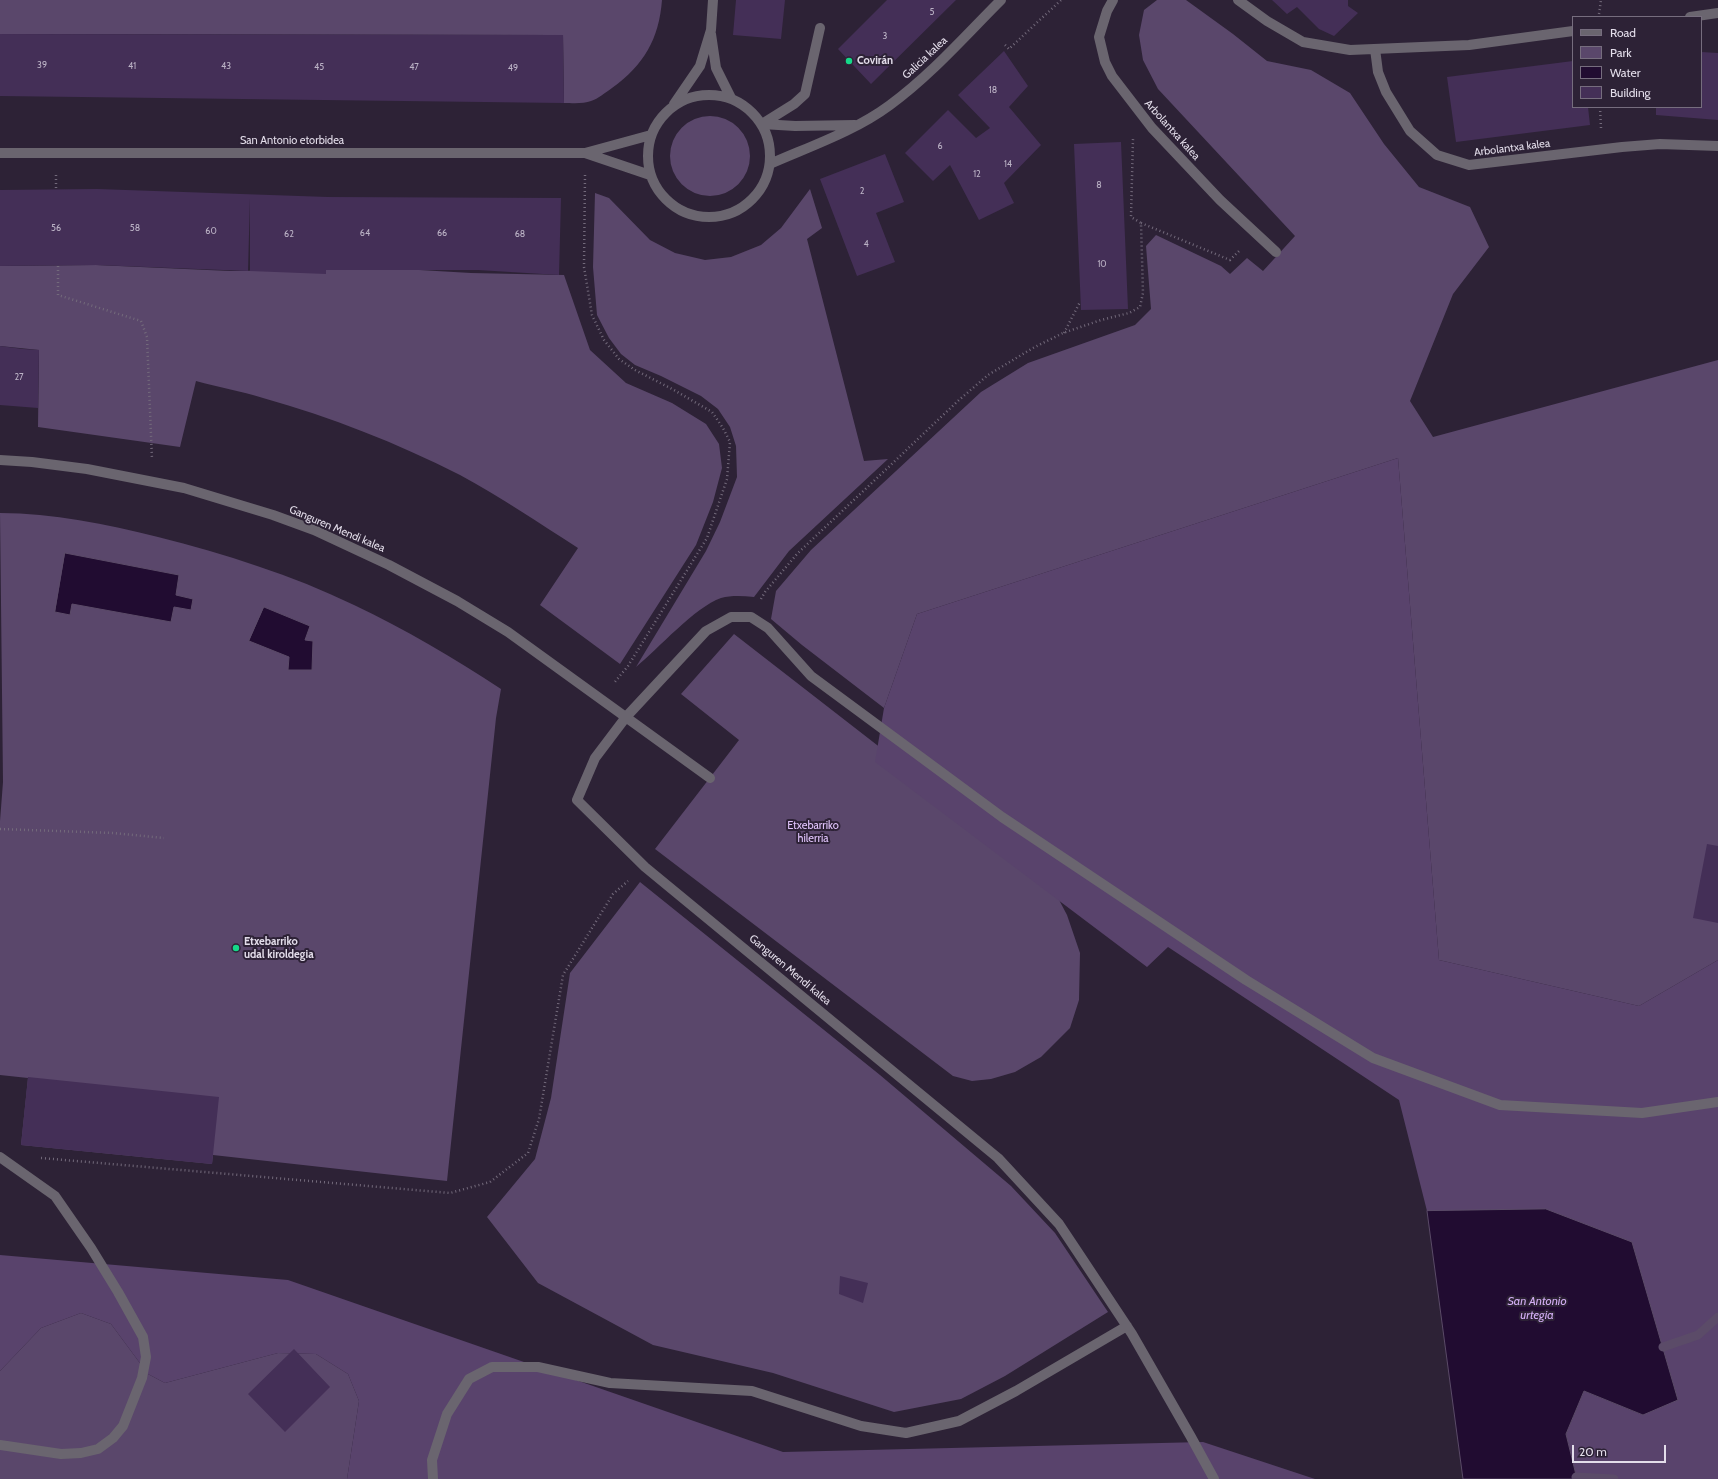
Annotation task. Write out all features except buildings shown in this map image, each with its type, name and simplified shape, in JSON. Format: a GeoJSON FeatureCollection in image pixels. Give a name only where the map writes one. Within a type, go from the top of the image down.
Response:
{"type":"FeatureCollection","features":[{"type":"Feature","properties":{"kind":"street"},"geometry":{"type":"LineString","coordinates":[[674,105],[691,97],[710,94],[730,98],[748,108],[762,124],[770,143],[770,164],[765,184],[752,201],[735,212],[715,218],[694,216],[675,208],[660,194],[650,175],[647,154],[651,135],[660,119],[674,105],[700,66],[710,30],[713,0]]}},
{"type":"Feature","properties":{"kind":"street","name":"Galicia kalea"},"geometry":{"type":"LineString","coordinates":[[770,164],[859,125],[891,105],[928,73],[1000,0]]}},
{"type":"Feature","properties":{"kind":"street","name":"Arbolantxa kalea"},"geometry":{"type":"LineString","coordinates":[[1114,0],[1107,11],[1099,37],[1105,62],[1112,76],[1134,107],[1152,128],[1220,200],[1276,252]]}},
{"type":"Feature","properties":{"kind":"street"},"geometry":{"type":"LineString","coordinates":[[1238,0],[1267,21],[1303,42],[1350,50],[1470,45],[1572,31]]}},
{"type":"Feature","properties":{"kind":"street"},"geometry":{"type":"LineString","coordinates":[[1697,16],[1718,13]]}},
{"type":"Feature","properties":{"kind":"street"},"geometry":{"type":"LineString","coordinates":[[762,124],[794,104],[805,94],[820,28]]}},
{"type":"Feature","properties":{"kind":"street"},"geometry":{"type":"LineString","coordinates":[[710,30],[716,68],[730,98]]}},
{"type":"Feature","properties":{"kind":"street","name":"Arbolantxa kalea"},"geometry":{"type":"LineString","coordinates":[[1375,49],[1378,72],[1386,92],[1410,131],[1437,155],[1470,165],[1660,144],[1718,146]]}},
{"type":"Feature","properties":{"kind":"street"},"geometry":{"type":"LineString","coordinates":[[762,124],[796,126],[859,125]]}},
{"type":"Feature","properties":{"kind":"street","name":"San Antonio etorbidea"},"geometry":{"type":"LineString","coordinates":[[0,153],[585,153],[651,135]]}},
{"type":"Feature","properties":{"kind":"street","name":"San Antonio etorbidea"},"geometry":{"type":"LineString","coordinates":[[585,153],[650,175]]}},
{"type":"Feature","properties":{"kind":"street","name":"Ganguren Mendi kalea"},"geometry":{"type":"LineString","coordinates":[[0,460],[32,462],[87,469],[184,488],[314,530],[389,565],[457,601],[508,632],[710,778]]}},
{"type":"Feature","properties":{"kind":"street"},"geometry":{"type":"LineString","coordinates":[[626,717],[706,631],[731,617],[751,617],[768,628],[811,676],[1002,817],[1246,980],[1373,1058],[1500,1105],[1642,1113],[1718,1102]]}},
{"type":"Feature","properties":{"kind":"street","name":"Ganguren Mendi kalea"},"geometry":{"type":"LineString","coordinates":[[626,717],[595,758],[577,800],[645,867],[998,1158],[1059,1224],[1127,1326],[1214,1479]]}},
{"type":"Feature","properties":{"kind":"street"},"geometry":{"type":"LineString","coordinates":[[0,1157],[55,1196],[91,1248],[118,1292],[142,1337],[146,1357],[142,1378],[123,1426],[113,1438],[98,1449],[61,1454],[0,1445]]}},
{"type":"Feature","properties":{"kind":"street"},"geometry":{"type":"LineString","coordinates":[[433,1479],[432,1460],[447,1414],[469,1379],[492,1367],[538,1367],[610,1383],[752,1391],[861,1426],[906,1433],[959,1421],[1016,1391],[1127,1326]]}},
{"type":"Feature","properties":{"kind":"path"},"geometry":{"type":"LineString","coordinates":[[1005,45],[1009,49],[1061,0]]}},
{"type":"Feature","properties":{"kind":"path"},"geometry":{"type":"LineString","coordinates":[[1599,14],[1601,0]]}},
{"type":"Feature","properties":{"kind":"path"},"geometry":{"type":"LineString","coordinates":[[1134,107],[1131,217],[1141,223],[1230,260],[1256,234]]}},
{"type":"Feature","properties":{"kind":"path"},"geometry":{"type":"LineString","coordinates":[[585,153],[584,268],[592,315],[604,340],[619,360],[712,412],[723,428],[730,442],[727,479],[707,538],[628,666],[602,699]]}},
{"type":"Feature","properties":{"kind":"path"},"geometry":{"type":"LineString","coordinates":[[56,171],[56,190]]}},
{"type":"Feature","properties":{"kind":"path"},"geometry":{"type":"LineString","coordinates":[[751,617],[765,592],[797,554],[959,400],[988,375],[1033,348],[1064,334],[1101,320],[1129,313],[1140,307],[1143,293],[1141,223]]}},
{"type":"Feature","properties":{"kind":"path"},"geometry":{"type":"LineString","coordinates":[[58,266],[58,295],[141,321],[147,338],[152,482]]}},
{"type":"Feature","properties":{"kind":"path"},"geometry":{"type":"LineString","coordinates":[[1064,334],[1080,302]]}},
{"type":"Feature","properties":{"kind":"path"},"geometry":{"type":"LineString","coordinates":[[0,829],[114,833],[164,838]]}},
{"type":"Feature","properties":{"kind":"path"},"geometry":{"type":"LineString","coordinates":[[40,1158],[450,1193],[490,1182],[528,1153],[539,1119],[563,975],[613,894],[645,867]]}},
{"type":"Feature","properties":{"kind":"green space"},"geometry":{"type":"Polygon","coordinates":[[[0,0],[662,0],[653,39],[648,50],[633,70],[612,88],[596,99],[581,103],[564,103],[563,35],[0,34],[0,0]]]}},
{"type":"Feature","properties":{"kind":"green space"},"geometry":{"type":"Polygon","coordinates":[[[1157,0],[1186,0],[1267,61],[1311,70],[1350,93],[1384,144],[1419,187],[1470,207],[1489,247],[1453,294],[1410,401],[1433,437],[1718,360],[1718,960],[1639,1006],[1439,960],[1398,458],[917,614],[884,708],[802,645],[771,619],[776,591],[811,550],[981,392],[1028,363],[1135,325],[1151,309],[1146,246],[1156,235],[1221,266],[1230,274],[1247,258],[1263,271],[1295,236],[1158,89],[1143,60],[1139,35],[1144,10],[1157,0]]]}},
{"type":"Feature","properties":{"kind":"green space"},"geometry":{"type":"Polygon","coordinates":[[[710,116],[725,119],[738,128],[747,141],[750,156],[747,171],[738,184],[725,193],[710,196],[695,193],[682,184],[673,171],[670,156],[673,141],[682,128],[695,119],[710,116]]]}},
{"type":"Feature","properties":{"kind":"green space"},"geometry":{"type":"Polygon","coordinates":[[[810,189],[822,228],[807,239],[864,461],[888,459],[789,551],[754,597],[729,596],[711,603],[688,619],[636,667],[706,551],[720,522],[737,477],[736,446],[730,427],[718,409],[701,396],[635,365],[621,354],[609,338],[597,315],[593,267],[595,193],[609,198],[650,240],[675,253],[705,260],[731,257],[761,245],[781,228],[810,189]]]}},
{"type":"Feature","properties":{"kind":"green space"},"geometry":{"type":"Polygon","coordinates":[[[96,265],[230,271],[402,269],[471,273],[564,275],[590,350],[626,383],[672,403],[706,424],[719,444],[722,468],[713,502],[696,545],[620,664],[540,605],[578,548],[520,510],[460,475],[412,452],[339,422],[288,405],[196,381],[180,447],[38,427],[39,350],[0,346],[0,266],[96,265]]]}},
{"type":"Feature","properties":{"kind":"green space","name":"Etxebarriko udal kiroldegia"},"geometry":{"type":"Polygon","coordinates":[[[0,513],[20,513],[60,517],[138,532],[258,566],[331,594],[373,614],[429,644],[501,689],[496,718],[447,1181],[213,1155],[212,1164],[21,1145],[28,1078],[0,1075],[0,821],[3,782],[0,513]]]}},
{"type":"Feature","properties":{"kind":"green space","name":"Etxebarriko hilerria"},"geometry":{"type":"Polygon","coordinates":[[[734,634],[1047,877],[1067,915],[1080,953],[1079,1000],[1070,1028],[1041,1057],[1015,1072],[991,1079],[972,1081],[953,1076],[655,849],[739,740],[681,694],[734,634]]]}},
{"type":"Feature","properties":{"kind":"green space"},"geometry":{"type":"Polygon","coordinates":[[[640,882],[880,1075],[1011,1186],[1055,1233],[1108,1312],[1005,1376],[961,1399],[894,1412],[773,1373],[653,1345],[538,1283],[487,1217],[535,1159],[551,1098],[570,973],[640,882]]]}},
{"type":"Feature","properties":{"kind":"green space"},"geometry":{"type":"Polygon","coordinates":[[[81,1313],[111,1324],[148,1374],[165,1383],[278,1353],[316,1354],[348,1374],[359,1401],[347,1479],[0,1479],[0,1371],[41,1328],[81,1313]]]}},
{"type":"Feature","properties":{"kind":"shaded area"},"geometry":{"type":"Polygon","coordinates":[[[1398,458],[1439,960],[1639,1006],[1718,960],[1718,1479],[1577,1479],[1566,1434],[1584,1391],[1643,1415],[1546,1209],[1427,1211],[1399,1100],[1168,947],[1147,967],[875,762],[884,708],[917,614],[1398,458]]]}},
{"type":"Feature","properties":{"kind":"shaded area"},"geometry":{"type":"Polygon","coordinates":[[[0,1255],[288,1280],[783,1452],[1203,1442],[1315,1479],[347,1479],[359,1401],[348,1374],[316,1354],[278,1353],[165,1383],[148,1374],[111,1324],[81,1313],[41,1328],[0,1371],[0,1255]]]}},
{"type":"Feature","properties":{"kind":"water"},"geometry":{"type":"Polygon","coordinates":[[[65,553],[179,575],[176,595],[193,599],[191,610],[174,607],[171,622],[72,604],[70,615],[55,612],[65,553]]]}},
{"type":"Feature","properties":{"kind":"water"},"geometry":{"type":"Polygon","coordinates":[[[264,607],[310,626],[305,640],[313,641],[312,670],[288,670],[289,657],[249,641],[264,607]]]}},
{"type":"Feature","properties":{"kind":"water","name":"San Antonio urtegia"},"geometry":{"type":"Polygon","coordinates":[[[1546,1209],[1632,1242],[1678,1400],[1643,1415],[1584,1391],[1566,1434],[1577,1479],[1463,1479],[1427,1211],[1546,1209]]]}},
{"type":"Feature","properties":{"kind":"waterway"},"geometry":{"type":"LineString","coordinates":[[1663,1347],[1698,1335],[1718,1317]]}},
{"type":"Feature","properties":{"kind":"waterway"},"geometry":{"type":"LineString","coordinates":[[1576,1477],[1614,1479]]}},
{"type":"Feature","properties":{"kind":"place","name":"Covirán"},"geometry":{"type":"Point","coordinates":[849,61]}},
{"type":"Feature","properties":{"kind":"place","name":"Etxebarriko udal kiroldegia"},"geometry":{"type":"Point","coordinates":[236,948]}}]}
